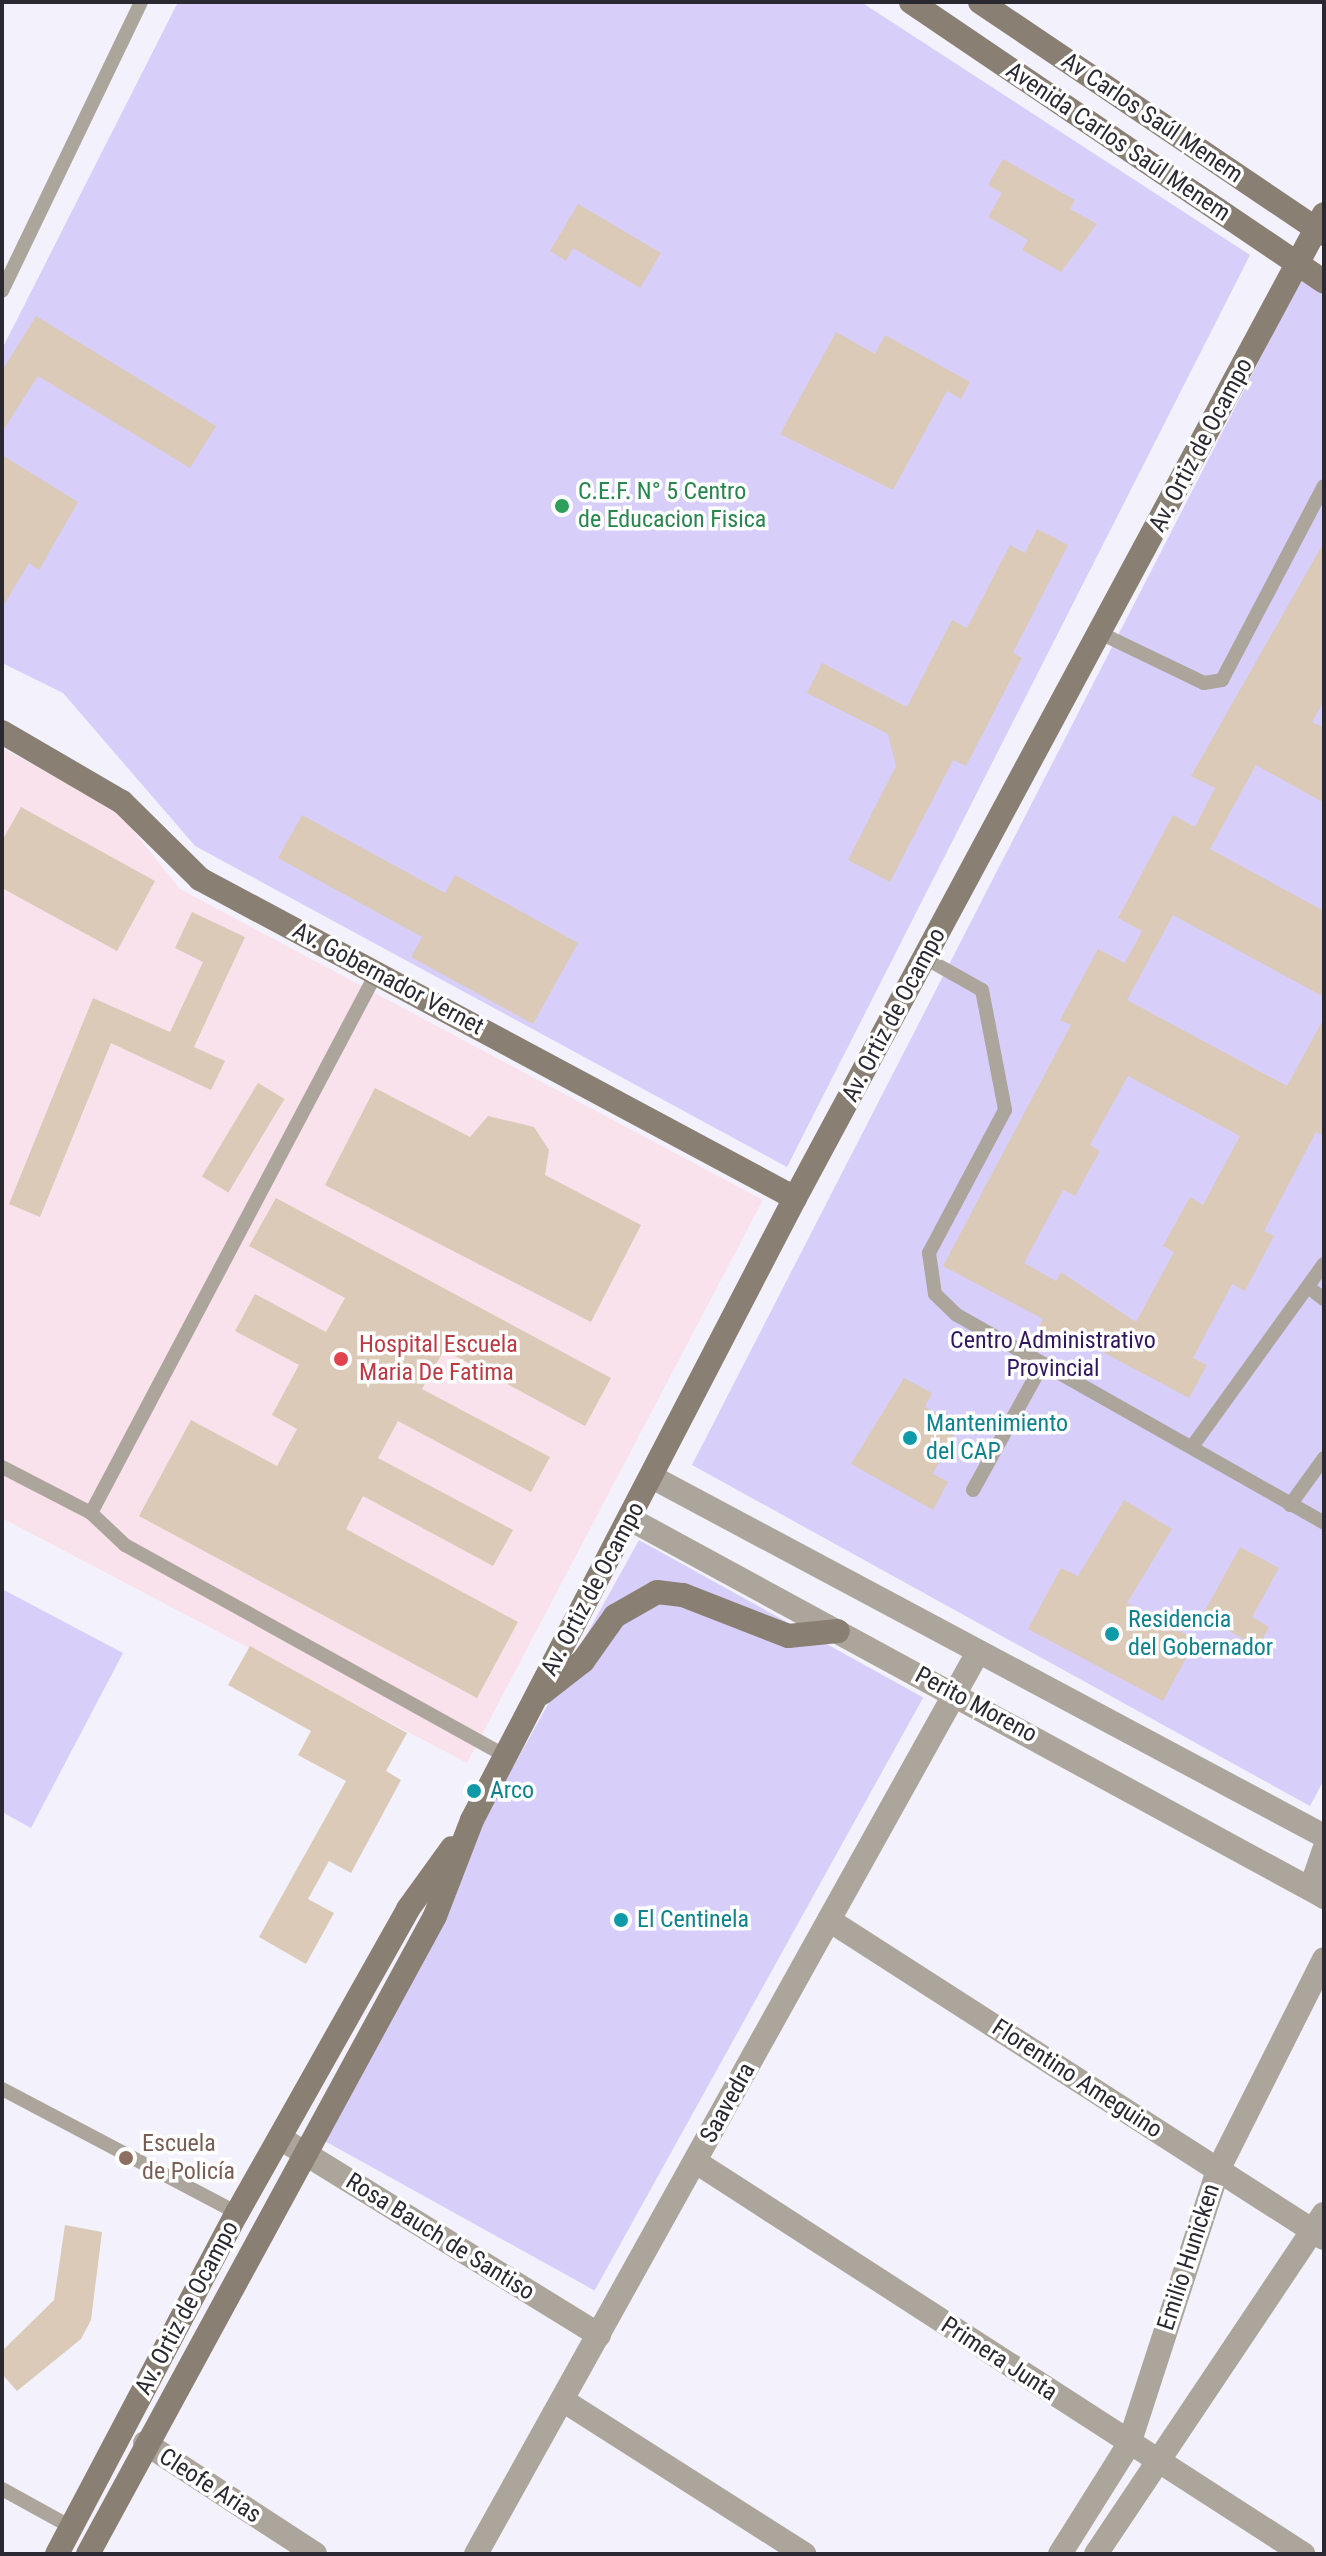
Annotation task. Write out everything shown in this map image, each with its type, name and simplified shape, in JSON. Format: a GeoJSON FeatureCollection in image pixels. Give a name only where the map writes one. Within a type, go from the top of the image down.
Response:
{"type":"FeatureCollection","features":[{"type":"Feature","properties":{"kind":"main road","name":"Avenida Carlos Saúl Menem"},"geometry":{"type":"LineString","coordinates":[[911,2],[1324,282]]}},
{"type":"Feature","properties":{"kind":"main road","name":"Av Carlos Saúl Menem"},"geometry":{"type":"LineString","coordinates":[[980,2],[1321,226]]}},
{"type":"Feature","properties":{"kind":"main road","name":"Av. Ortiz de Ocampo"},"geometry":{"type":"LineString","coordinates":[[88,2554],[145,2443],[435,1916],[472,1820],[795,1198],[1321,226]]}},
{"type":"Feature","properties":{"kind":"main road","name":"Av. Gobernador Vernet"},"geometry":{"type":"LineString","coordinates":[[2,732],[122,802],[200,879],[795,1198]]}},
{"type":"Feature","properties":{"kind":"main road"},"geometry":{"type":"LineString","coordinates":[[536,1697],[583,1661],[615,1616],[657,1592],[683,1595],[788,1636],[838,1631]]}},
{"type":"Feature","properties":{"kind":"main road","name":"Av. Ortiz de Ocampo"},"geometry":{"type":"LineString","coordinates":[[57,2554],[237,2213],[408,1909],[472,1820]]}},
{"type":"Feature","properties":{"kind":"street","name":"Perito Moreno"},"geometry":{"type":"LineString","coordinates":[[652,1477],[1324,1838]]}},
{"type":"Feature","properties":{"kind":"street","name":"Perito Moreno"},"geometry":{"type":"LineString","coordinates":[[630,1519],[1322,1896]]}},
{"type":"Feature","properties":{"kind":"street","name":"Saavedra"},"geometry":{"type":"LineString","coordinates":[[476,2554],[564,2401],[978,1652]]}},
{"type":"Feature","properties":{"kind":"street"},"geometry":{"type":"LineString","coordinates":[[1322,1896],[1320,1857],[1324,1838]]}},
{"type":"Feature","properties":{"kind":"street","name":"Florentino Ameguino"},"geometry":{"type":"LineString","coordinates":[[829,1920],[1218,2170],[1321,2228]]}},
{"type":"Feature","properties":{"kind":"street","name":"Emilio Hunicken"},"geometry":{"type":"LineString","coordinates":[[1060,2554],[1129,2444],[1218,2170],[1324,1959]]}},
{"type":"Feature","properties":{"kind":"street","name":"Rosa Bauch de Santiso"},"geometry":{"type":"LineString","coordinates":[[280,2138],[599,2335]]}},
{"type":"Feature","properties":{"kind":"street","name":"Primera Junta"},"geometry":{"type":"LineString","coordinates":[[696,2162],[1303,2554]]}},
{"type":"Feature","properties":{"kind":"street"},"geometry":{"type":"LineString","coordinates":[[1096,2554],[1321,2228]]}},
{"type":"Feature","properties":{"kind":"street"},"geometry":{"type":"LineString","coordinates":[[564,2401],[804,2554]]}},
{"type":"Feature","properties":{"kind":"street","name":"Cleofe Arias"},"geometry":{"type":"LineString","coordinates":[[145,2443],[315,2554]]}},
{"type":"Feature","properties":{"kind":"lane"},"geometry":{"type":"LineString","coordinates":[[2,291],[141,2]]}},
{"type":"Feature","properties":{"kind":"lane"},"geometry":{"type":"LineString","coordinates":[[1100,633],[1204,683],[1222,680],[1324,486]]}},
{"type":"Feature","properties":{"kind":"lane"},"geometry":{"type":"LineString","coordinates":[[925,958],[982,990],[1005,1110],[929,1253],[928,1276],[957,1315],[1042,1365],[1194,1444],[1324,1523]]}},
{"type":"Feature","properties":{"kind":"lane"},"geometry":{"type":"LineString","coordinates":[[91,1513],[377,972]]}},
{"type":"Feature","properties":{"kind":"lane"},"geometry":{"type":"LineString","coordinates":[[1194,1444],[1324,1264]]}},
{"type":"Feature","properties":{"kind":"lane"},"geometry":{"type":"LineString","coordinates":[[1308,1287],[1324,1299]]}},
{"type":"Feature","properties":{"kind":"lane"},"geometry":{"type":"LineString","coordinates":[[973,1490],[1042,1365]]}},
{"type":"Feature","properties":{"kind":"lane"},"geometry":{"type":"LineString","coordinates":[[1290,1505],[1324,1458]]}},
{"type":"Feature","properties":{"kind":"lane"},"geometry":{"type":"LineString","coordinates":[[2,1467],[91,1513],[125,1545],[506,1756]]}},
{"type":"Feature","properties":{"kind":"lane"},"geometry":{"type":"LineString","coordinates":[[2,2089],[237,2213]]}},
{"type":"Feature","properties":{"kind":"lane"},"geometry":{"type":"LineString","coordinates":[[2,2489],[71,2527]]}},
{"type":"Feature","properties":{"kind":"shaded area","name":"Hospital Escuela Maria De Fatima"},"geometry":{"type":"Polygon","coordinates":[[[2,748],[116,809],[180,889],[763,1200],[467,1763],[2,1518],[2,748]]]}},
{"type":"Feature","properties":{"kind":"green space","name":"C.E.F. N° 5 Centro de Educacion Fisica"},"geometry":{"type":"Polygon","coordinates":[[[178,2],[861,2],[1250,255],[787,1167],[195,846],[63,693],[2,663],[2,349],[178,2]]]}},
{"type":"Feature","properties":{"kind":"green space","name":"Centro Administrativo Provincial"},"geometry":{"type":"Polygon","coordinates":[[[1302,277],[1324,291],[1324,1780],[1310,1806],[692,1465],[1302,277]]]}},
{"type":"Feature","properties":{"kind":"green space","name":"El Centinela"},"geometry":{"type":"Polygon","coordinates":[[[639,1540],[923,1698],[595,2291],[310,2133],[639,1540]]]}},
{"type":"Feature","properties":{"kind":"green space"},"geometry":{"type":"Polygon","coordinates":[[[2,1589],[123,1653],[31,1828],[2,1812],[2,1589]]]}},
{"type":"Feature","properties":{"kind":"building"},"geometry":{"type":"Polygon","coordinates":[[[1003,159],[1075,200],[1070,209],[1097,224],[1061,272],[1022,250],[1028,240],[988,217],[1002,193],[988,185],[1003,159]]]}},
{"type":"Feature","properties":{"kind":"building"},"geometry":{"type":"Polygon","coordinates":[[[578,204],[661,253],[640,288],[573,248],[566,261],[550,251],[578,204]]]}},
{"type":"Feature","properties":{"kind":"building"},"geometry":{"type":"Polygon","coordinates":[[[36,316],[216,426],[190,468],[38,376],[2,432],[2,371],[36,316]]]}},
{"type":"Feature","properties":{"kind":"building"},"geometry":{"type":"Polygon","coordinates":[[[836,332],[875,354],[885,335],[970,382],[961,399],[947,391],[893,490],[780,434],[836,332]]]}},
{"type":"Feature","properties":{"kind":"building"},"geometry":{"type":"Polygon","coordinates":[[[2,455],[78,502],[39,570],[29,563],[2,608],[2,455]]]}},
{"type":"Feature","properties":{"kind":"building"},"geometry":{"type":"Polygon","coordinates":[[[1037,529],[1068,545],[1013,653],[1022,658],[966,766],[953,760],[890,882],[848,860],[896,766],[888,734],[807,693],[822,663],[907,707],[952,620],[967,628],[1010,545],[1025,553],[1037,529]]]}},
{"type":"Feature","properties":{"kind":"building"},"geometry":{"type":"Polygon","coordinates":[[[1324,542],[1324,701],[1312,722],[1324,728],[1324,803],[1256,765],[1210,849],[1324,911],[1324,997],[1173,915],[1127,1000],[1287,1086],[1324,1018],[1324,1136],[1316,1132],[1264,1231],[1274,1236],[1245,1291],[1232,1284],[1193,1358],[1207,1365],[1189,1398],[1080,1340],[1076,1349],[1038,1329],[1043,1319],[943,1266],[1071,1025],[1060,1020],[1098,949],[1125,963],[1142,931],[1118,918],[1173,815],[1195,827],[1215,788],[1191,776],[1324,542]],[[1128,1076],[1090,1145],[1100,1151],[1075,1196],[1063,1190],[1024,1263],[1056,1281],[1061,1272],[1136,1322],[1174,1252],[1163,1246],[1190,1197],[1203,1205],[1240,1136],[1128,1076]]]}},
{"type":"Feature","properties":{"kind":"building"},"geometry":{"type":"Polygon","coordinates":[[[21,807],[155,881],[117,951],[2,888],[2,841],[21,807]]]}},
{"type":"Feature","properties":{"kind":"building"},"geometry":{"type":"Polygon","coordinates":[[[302,815],[445,893],[455,875],[578,943],[533,1024],[411,957],[422,937],[278,858],[302,815]]]}},
{"type":"Feature","properties":{"kind":"building"},"geometry":{"type":"Polygon","coordinates":[[[192,912],[245,937],[194,1047],[225,1061],[211,1090],[111,1043],[40,1217],[9,1204],[93,998],[170,1032],[203,962],[175,948],[192,912]]]}},
{"type":"Feature","properties":{"kind":"building"},"geometry":{"type":"Polygon","coordinates":[[[258,1083],[285,1099],[228,1192],[202,1176],[258,1083]]]}},
{"type":"Feature","properties":{"kind":"building"},"geometry":{"type":"Polygon","coordinates":[[[375,1088],[470,1137],[488,1116],[534,1127],[549,1150],[545,1175],[641,1225],[591,1322],[325,1185],[375,1088]]]}},
{"type":"Feature","properties":{"kind":"building"},"geometry":{"type":"Polygon","coordinates":[[[276,1198],[611,1378],[585,1426],[444,1350],[422,1389],[550,1457],[531,1492],[398,1421],[378,1458],[513,1530],[493,1566],[363,1496],[346,1529],[518,1622],[477,1698],[139,1516],[191,1420],[277,1466],[297,1429],[272,1415],[299,1365],[235,1331],[255,1294],[326,1332],[345,1298],[249,1246],[276,1198]]]}},
{"type":"Feature","properties":{"kind":"building","name":"Mantenimiento del CAP"},"geometry":{"type":"Polygon","coordinates":[[[904,1378],[932,1393],[925,1407],[959,1425],[933,1474],[948,1482],[933,1510],[851,1464],[904,1378]]]}},
{"type":"Feature","properties":{"kind":"building","name":"Residencia del Gobernador"},"geometry":{"type":"Polygon","coordinates":[[[1124,1500],[1172,1529],[1127,1603],[1196,1640],[1163,1701],[1028,1629],[1061,1568],[1078,1576],[1124,1500]]]}},
{"type":"Feature","properties":{"kind":"building"},"geometry":{"type":"Polygon","coordinates":[[[1240,1547],[1279,1568],[1252,1617],[1269,1627],[1258,1647],[1202,1616],[1240,1547]]]}},
{"type":"Feature","properties":{"kind":"building"},"geometry":{"type":"Polygon","coordinates":[[[250,1646],[407,1733],[386,1771],[401,1780],[351,1873],[329,1861],[308,1899],[334,1913],[306,1964],[259,1937],[346,1781],[298,1755],[311,1731],[228,1685],[250,1646]]]}},
{"type":"Feature","properties":{"kind":"building"},"geometry":{"type":"Polygon","coordinates":[[[65,2225],[102,2232],[91,2320],[81,2339],[17,2391],[2,2374],[2,2351],[54,2300],[65,2225]]]}},
{"type":"Feature","properties":{"kind":"place","name":"C.E.F. N° 5 Centro de Educacion Fisica"},"geometry":{"type":"Point","coordinates":[562,506]}},
{"type":"Feature","properties":{"kind":"place","name":"Hospital Escuela Maria De Fatima"},"geometry":{"type":"Point","coordinates":[341,1359]}},
{"type":"Feature","properties":{"kind":"place","name":"Mantenimiento del CAP"},"geometry":{"type":"Point","coordinates":[910,1438]}},
{"type":"Feature","properties":{"kind":"place","name":"Residencia del Gobernador"},"geometry":{"type":"Point","coordinates":[1112,1634]}},
{"type":"Feature","properties":{"kind":"place","name":"Arco"},"geometry":{"type":"Point","coordinates":[474,1791]}},
{"type":"Feature","properties":{"kind":"place","name":"El Centinela"},"geometry":{"type":"Point","coordinates":[621,1920]}},
{"type":"Feature","properties":{"kind":"place","name":"Escuela de Policía"},"geometry":{"type":"Point","coordinates":[126,2158]}}]}
